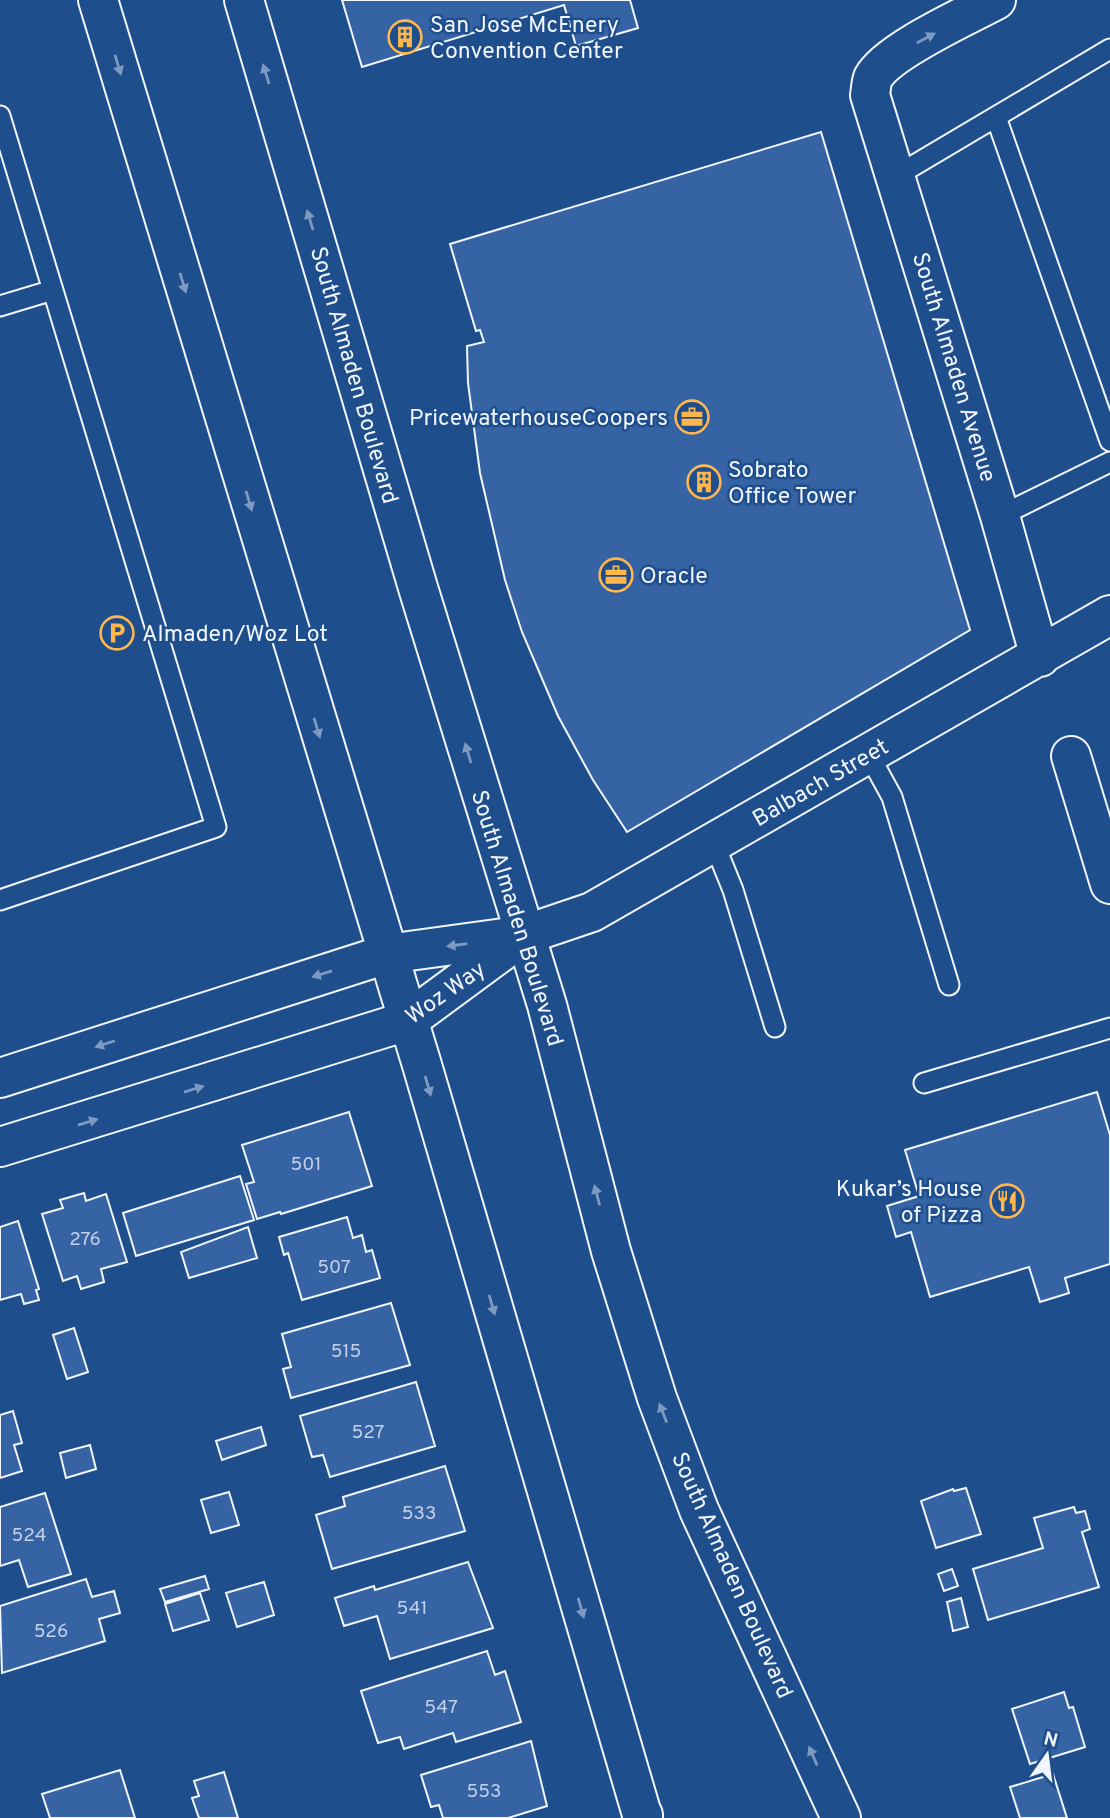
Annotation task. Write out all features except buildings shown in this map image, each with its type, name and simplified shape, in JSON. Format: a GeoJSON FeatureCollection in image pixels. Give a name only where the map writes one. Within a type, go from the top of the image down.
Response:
{"type":"FeatureCollection","features":[{"type":"Feature","properties":{"kind":"main road"},"geometry":{"type":"LineString","coordinates":[[98,0],[387,954],[643,1817]]}},
{"type":"Feature","properties":{"kind":"main road","name":"South Almaden Boulevard"},"geometry":{"type":"LineString","coordinates":[[244,0],[547,1005],[611,1251],[657,1398],[699,1510],[841,1818]]}},
{"type":"Feature","properties":{"kind":"main road","name":"South Almaden Avenue"},"geometry":{"type":"LineString","coordinates":[[996,0],[906,49],[873,79],[870,94],[1000,516],[1040,657]]}},
{"type":"Feature","properties":{"kind":"main road","name":"Balbach Street"},"geometry":{"type":"LineString","coordinates":[[524,935],[592,912],[1110,615]]}},
{"type":"Feature","properties":{"kind":"main road"},"geometry":{"type":"LineString","coordinates":[[1071,756],[1110,884]]}},
{"type":"Feature","properties":{"kind":"main road","name":"Woz Way"},"geometry":{"type":"LineString","coordinates":[[0,1078],[387,954],[524,935]]}},
{"type":"Feature","properties":{"kind":"main road","name":"Woz Way"},"geometry":{"type":"LineString","coordinates":[[0,1147],[407,1021],[524,935]]}},
{"type":"Feature","properties":{"kind":"lane"},"geometry":{"type":"LineString","coordinates":[[896,176],[1110,49]]}},
{"type":"Feature","properties":{"kind":"lane"},"geometry":{"type":"LineString","coordinates":[[0,116],[216,827],[0,900]]}},
{"type":"Feature","properties":{"kind":"lane"},"geometry":{"type":"LineString","coordinates":[[996,117],[1110,441]]}},
{"type":"Feature","properties":{"kind":"lane"},"geometry":{"type":"LineString","coordinates":[[0,306],[53,290]]}},
{"type":"Feature","properties":{"kind":"lane"},"geometry":{"type":"LineString","coordinates":[[1000,516],[1110,462]]}},
{"type":"Feature","properties":{"kind":"lane"},"geometry":{"type":"LineString","coordinates":[[869,755],[892,797],[949,985]]}},
{"type":"Feature","properties":{"kind":"lane"},"geometry":{"type":"LineString","coordinates":[[714,843],[733,890],[775,1027]]}},
{"type":"Feature","properties":{"kind":"lane"},"geometry":{"type":"LineString","coordinates":[[924,1083],[1110,1028]]}},
{"type":"Feature","properties":{"kind":"place","name":"San Jose McEnery Convention Center"},"geometry":{"type":"Point","coordinates":[405,37]}},
{"type":"Feature","properties":{"kind":"place","name":"PricewaterhouseCoopers"},"geometry":{"type":"Point","coordinates":[692,417]}},
{"type":"Feature","properties":{"kind":"place","name":"Sobrato Office Tower"},"geometry":{"type":"Point","coordinates":[704,482]}},
{"type":"Feature","properties":{"kind":"place","name":"Oracle"},"geometry":{"type":"Point","coordinates":[616,575]}},
{"type":"Feature","properties":{"kind":"place","name":"Almaden/Woz Lot"},"geometry":{"type":"Point","coordinates":[117,633]}},
{"type":"Feature","properties":{"kind":"place","name":"Kukar’s House of Pizza"},"geometry":{"type":"Point","coordinates":[1007,1201]}}]}
